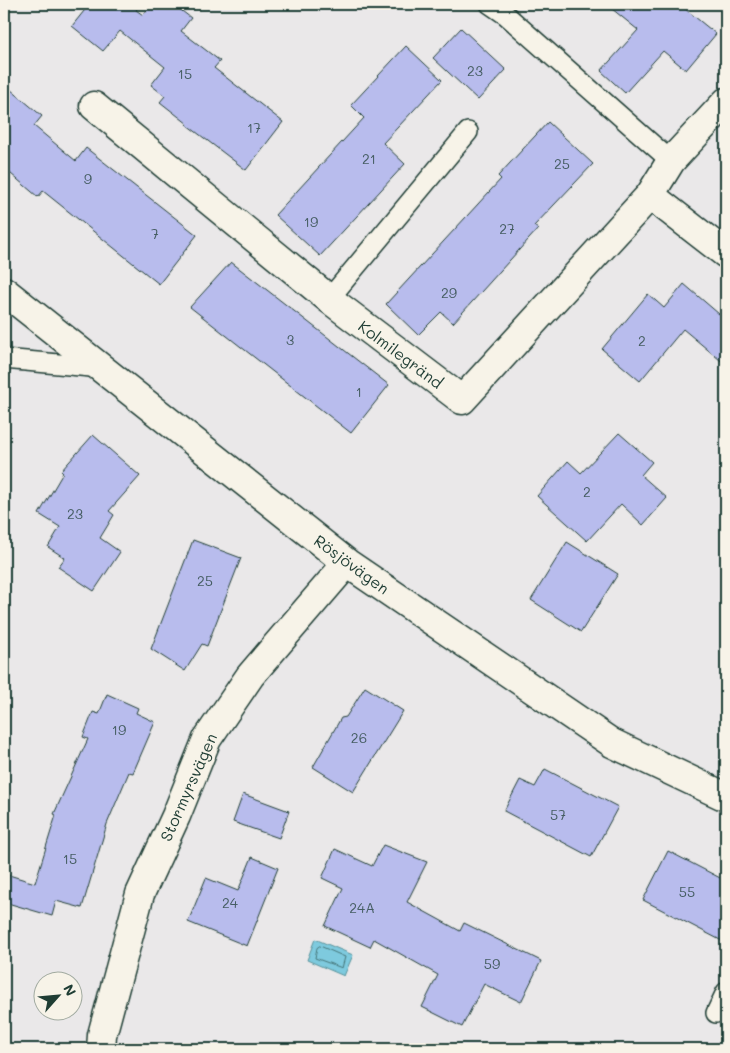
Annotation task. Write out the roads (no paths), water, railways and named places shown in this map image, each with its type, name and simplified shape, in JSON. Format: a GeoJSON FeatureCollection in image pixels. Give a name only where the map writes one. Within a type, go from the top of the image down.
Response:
{"type":"FeatureCollection","features":[{"type":"Feature","properties":{"kind":"street","name":"Kolmilegränd"},"geometry":{"type":"LineString","coordinates":[[94,106],[329,299],[462,400],[650,195],[671,161],[726,102]]}},
{"type":"Feature","properties":{"kind":"street"},"geometry":{"type":"LineString","coordinates":[[650,195],[726,254]]}},
{"type":"Feature","properties":{"kind":"street","name":"Rösjövägen"},"geometry":{"type":"LineString","coordinates":[[4,291],[347,563],[612,743],[726,798]]}},
{"type":"Feature","properties":{"kind":"street","name":"Stormyrsvägen"},"geometry":{"type":"LineString","coordinates":[[101,1049],[102,1034],[140,894],[176,816],[207,739],[250,676],[347,563]]}},
{"type":"Feature","properties":{"kind":"lane"},"geometry":{"type":"LineString","coordinates":[[490,4],[506,15],[671,161]]}},
{"type":"Feature","properties":{"kind":"lane"},"geometry":{"type":"LineString","coordinates":[[329,299],[468,132]]}},
{"type":"Feature","properties":{"kind":"lane"},"geometry":{"type":"LineString","coordinates":[[4,359],[103,368]]}},
{"type":"Feature","properties":{"kind":"lane"},"geometry":{"type":"LineString","coordinates":[[716,1013],[726,992]]}},
{"type":"Feature","properties":{"kind":"water"},"geometry":{"type":"Polygon","coordinates":[[[315,939],[353,955],[344,976],[307,960],[315,939]]]}}]}
